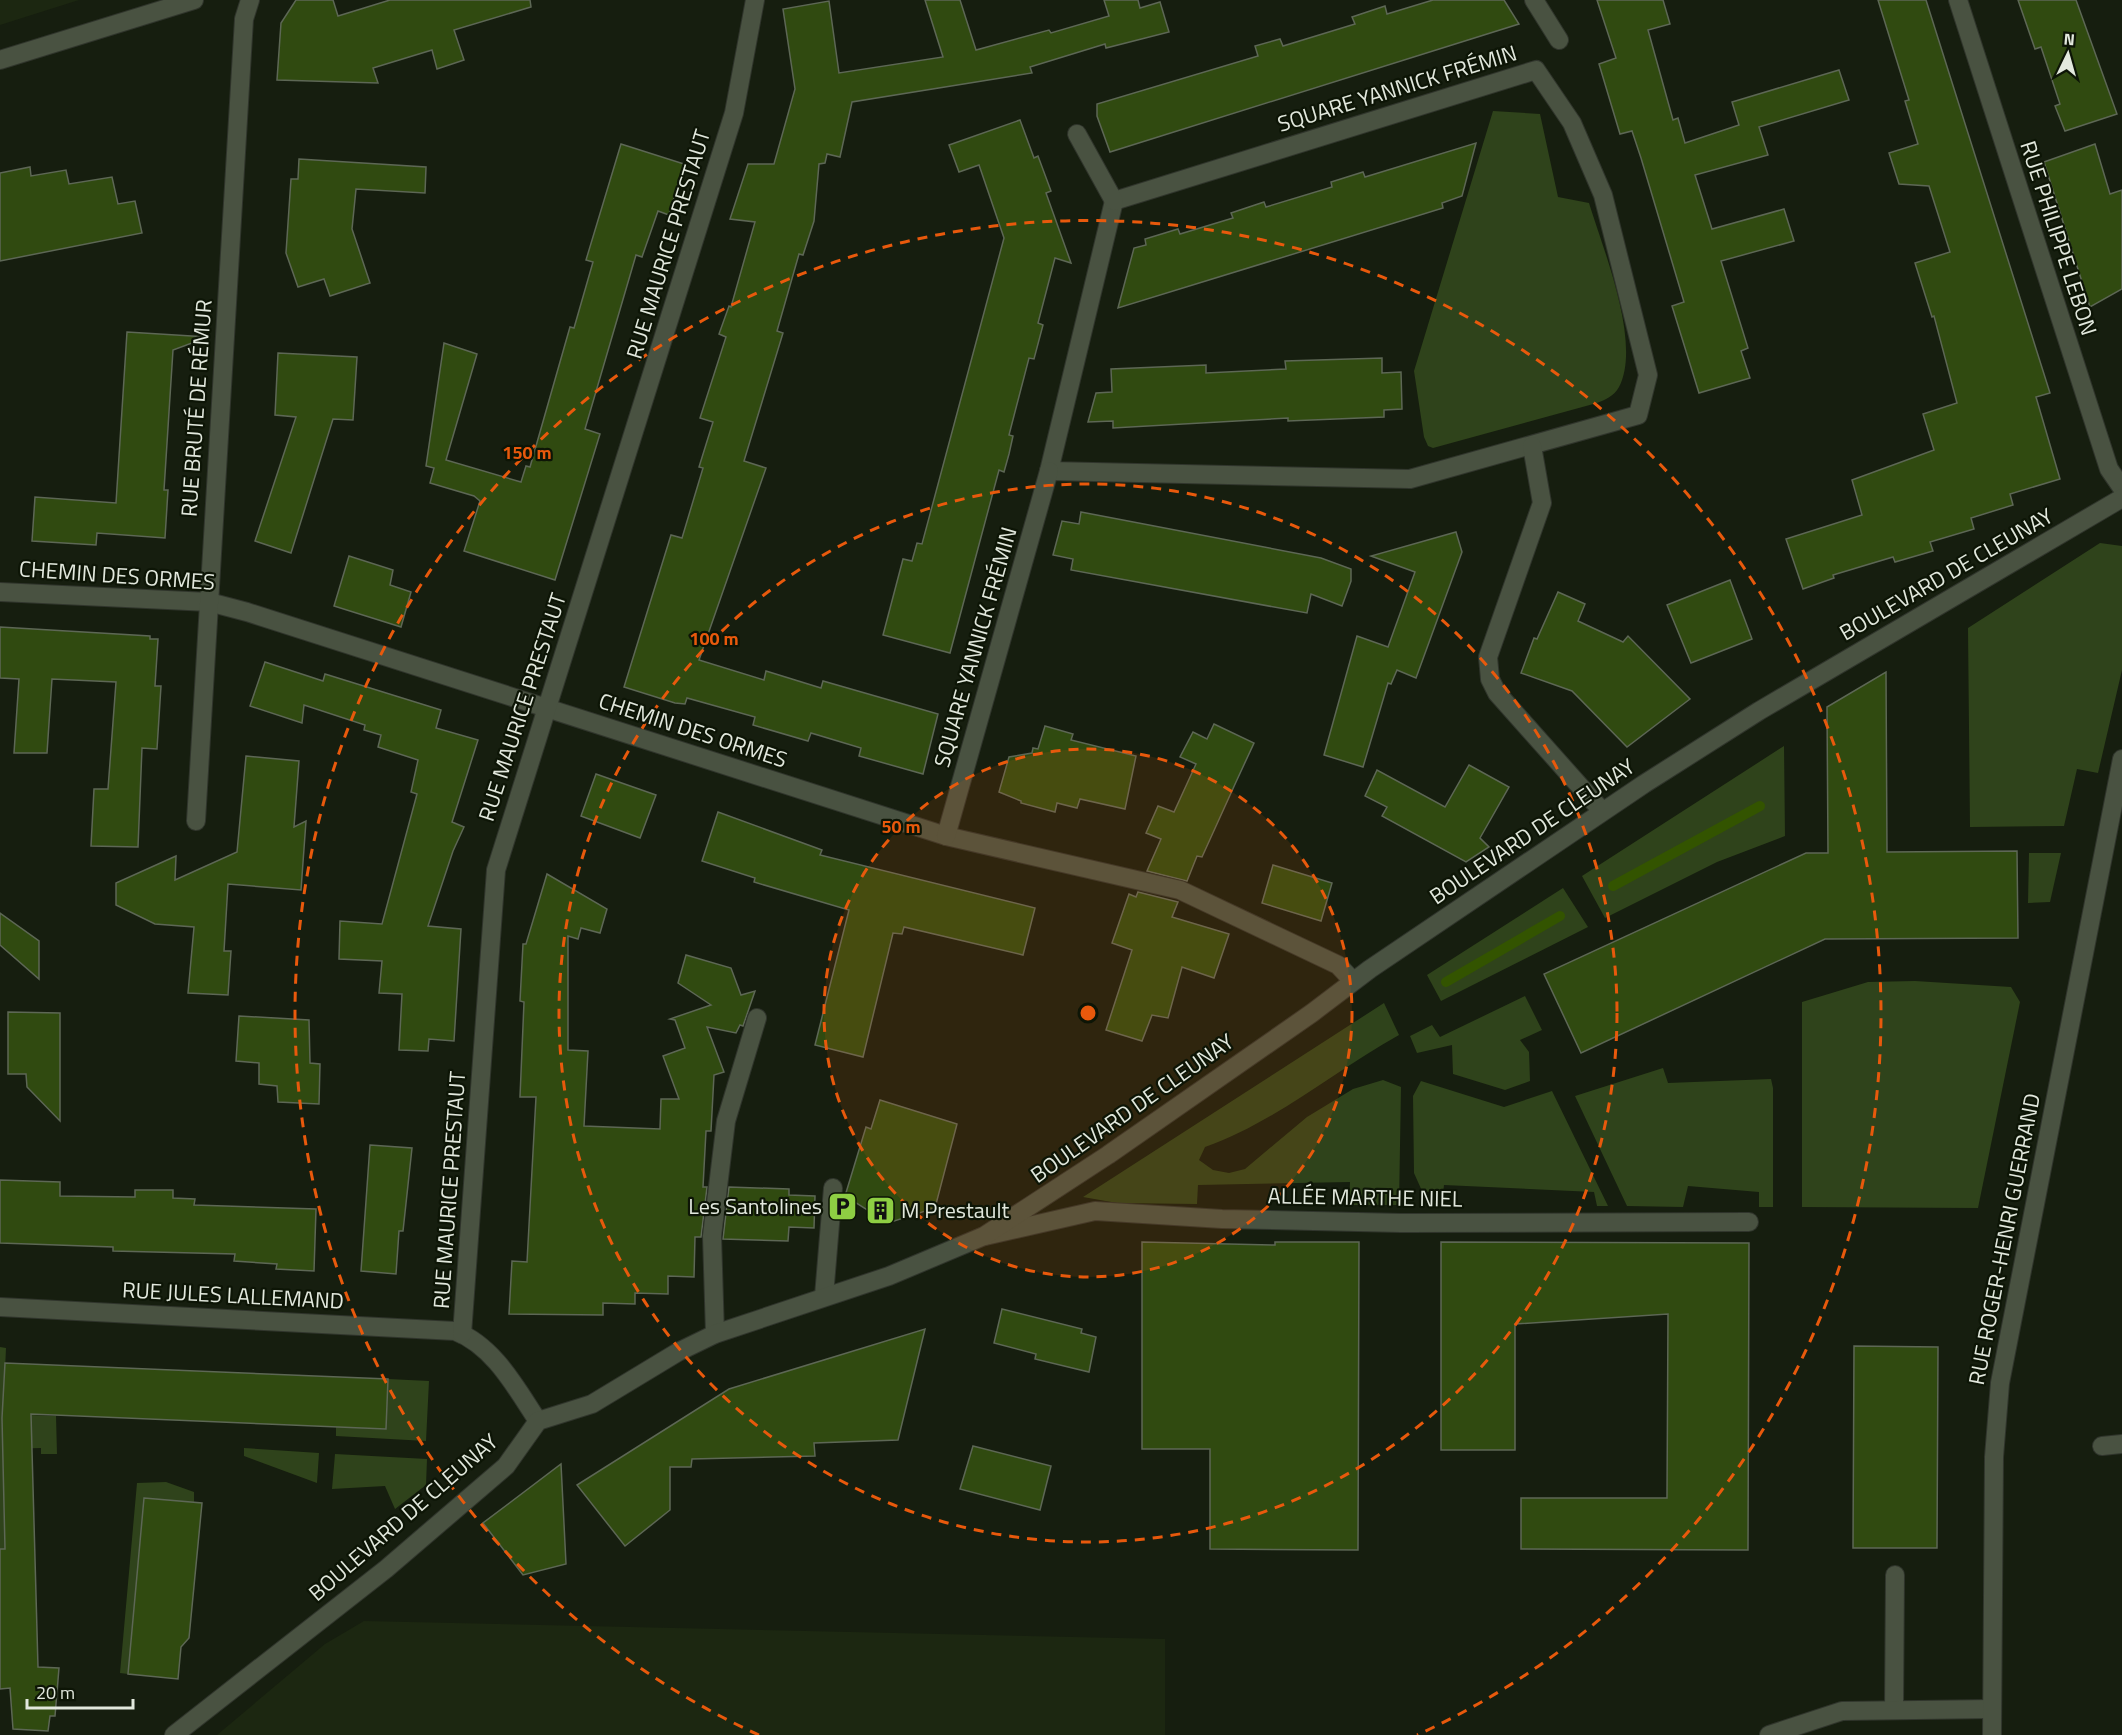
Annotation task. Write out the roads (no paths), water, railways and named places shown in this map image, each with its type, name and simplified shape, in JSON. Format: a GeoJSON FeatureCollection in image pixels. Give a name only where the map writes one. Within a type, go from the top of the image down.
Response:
{"type":"FeatureCollection","features":[{"type":"Feature","properties":{"kind":"street"},"geometry":{"type":"LineString","coordinates":[[0,60],[194,0]]}},
{"type":"Feature","properties":{"kind":"street","name":"RUE BRUTÉ DE RÉMUR"},"geometry":{"type":"LineString","coordinates":[[196,821],[244,19],[250,0]]}},
{"type":"Feature","properties":{"kind":"street","name":"RUE MAURICE PRESTAUT"},"geometry":{"type":"LineString","coordinates":[[538,1421],[504,1371],[479,1344],[462,1334],[496,870],[734,113],[755,0]]}},
{"type":"Feature","properties":{"kind":"street"},"geometry":{"type":"LineString","coordinates":[[1534,0],[1559,40]]}},
{"type":"Feature","properties":{"kind":"street","name":"RUE PHILIPPE LEBON"},"geometry":{"type":"LineString","coordinates":[[1958,0],[2109,470],[2122,488]]}},
{"type":"Feature","properties":{"kind":"street","name":"SQUARE YANNICK FRÉMIN"},"geometry":{"type":"LineString","coordinates":[[946,836],[1049,471],[1114,201],[1536,70],[1572,123],[1603,195],[1648,375],[1638,415],[1410,479],[1049,471]]}},
{"type":"Feature","properties":{"kind":"street"},"geometry":{"type":"LineString","coordinates":[[1077,134],[1114,201]]}},
{"type":"Feature","properties":{"kind":"street"},"geometry":{"type":"LineString","coordinates":[[1532,446],[1542,503],[1488,657],[1490,679],[1497,693],[1602,811]]}},
{"type":"Feature","properties":{"kind":"street","name":"BOULEVARD DE CLEUNAY"},"geometry":{"type":"LineString","coordinates":[[174,1735],[386,1569],[506,1466],[538,1421],[592,1404],[678,1352],[715,1334],[889,1276],[984,1236],[1147,1128],[1353,981],[1602,811],[1759,711],[2122,498]]}},
{"type":"Feature","properties":{"kind":"street","name":"CHEMIN DES ORMES"},"geometry":{"type":"LineString","coordinates":[[0,592],[209,602],[247,612],[946,836],[1179,890],[1338,965],[1353,981]]}},
{"type":"Feature","properties":{"kind":"street","name":"RUE ROGER-HENRI GUERRAND"},"geometry":{"type":"LineString","coordinates":[[1992,1735],[1994,1457],[2000,1383],[2107,824],[2122,759]]}},
{"type":"Feature","properties":{"kind":"street"},"geometry":{"type":"LineString","coordinates":[[715,1334],[712,1236],[726,1121],[757,1018]]}},
{"type":"Feature","properties":{"kind":"street"},"geometry":{"type":"LineString","coordinates":[[824,1296],[833,1188]]}},
{"type":"Feature","properties":{"kind":"street","name":"ALLÉE MARTHE NIEL"},"geometry":{"type":"LineString","coordinates":[[984,1236],[1095,1212],[1222,1219],[1401,1223],[1749,1222]]}},
{"type":"Feature","properties":{"kind":"street","name":"RUE JULES LALLEMAND"},"geometry":{"type":"LineString","coordinates":[[0,1307],[432,1329],[462,1334]]}},
{"type":"Feature","properties":{"kind":"street"},"geometry":{"type":"LineString","coordinates":[[2102,1446],[2122,1444]]}},
{"type":"Feature","properties":{"kind":"street"},"geometry":{"type":"LineString","coordinates":[[1894,1710],[1895,1575]]}},
{"type":"Feature","properties":{"kind":"street"},"geometry":{"type":"LineString","coordinates":[[1769,1735],[1842,1711],[1992,1709]]}},
{"type":"Feature","properties":{"kind":"waterway"},"geometry":{"type":"LineString","coordinates":[[1613,886],[1760,806]]}},
{"type":"Feature","properties":{"kind":"waterway"},"geometry":{"type":"LineString","coordinates":[[1446,982],[1560,916]]}},
{"type":"Feature","properties":{"kind":"place","name":"Les Santolines"},"geometry":{"type":"Point","coordinates":[843,1206]}},
{"type":"Feature","properties":{"kind":"place","name":"M Prestault"},"geometry":{"type":"Point","coordinates":[880,1210]}}]}
